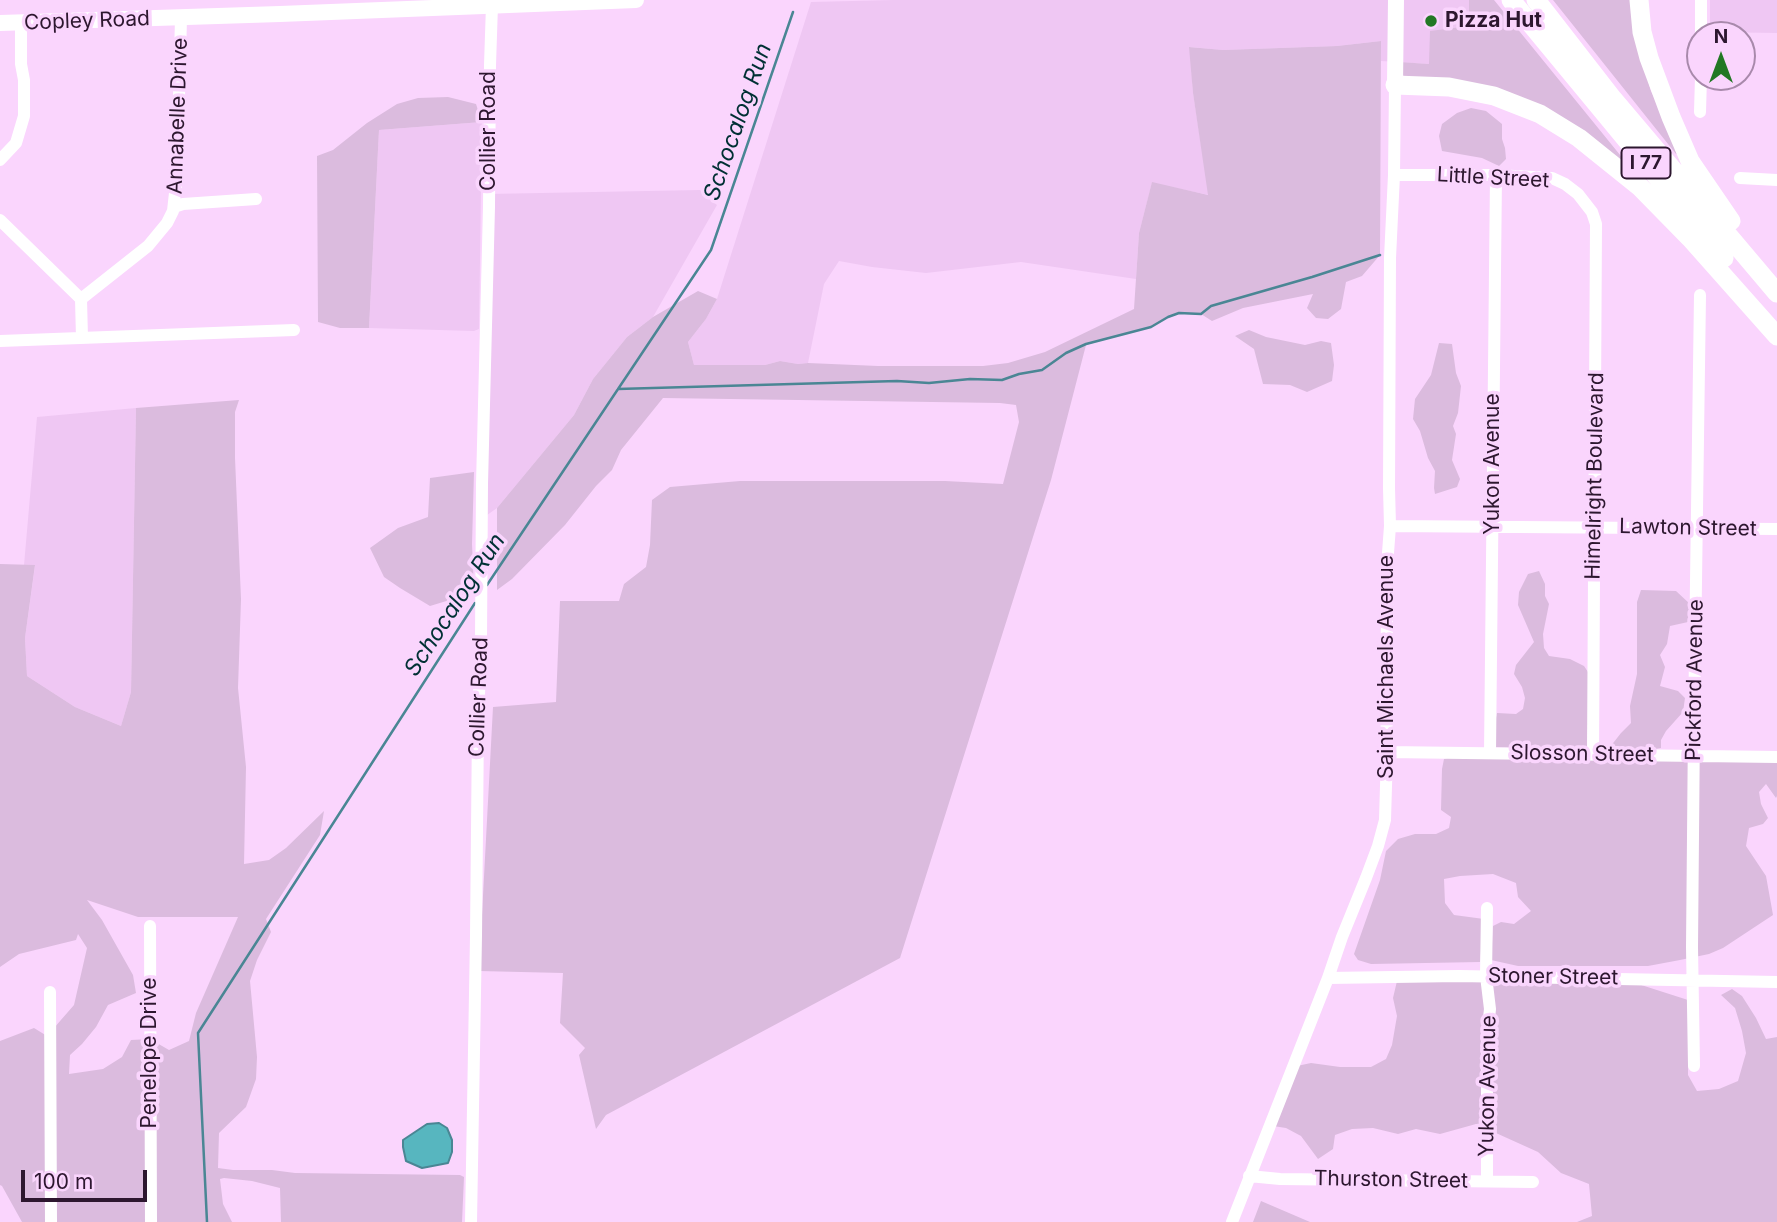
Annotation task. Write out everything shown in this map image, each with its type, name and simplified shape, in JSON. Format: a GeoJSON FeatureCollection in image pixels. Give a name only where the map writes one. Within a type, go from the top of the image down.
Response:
{"type":"FeatureCollection","features":[{"type":"Feature","properties":{"kind":"highway","name":"I 77"},"geometry":{"type":"LineString","coordinates":[[1511,0],[1716,248],[1777,329]]}},
{"type":"Feature","properties":{"kind":"highway","name":"I 77"},"geometry":{"type":"LineString","coordinates":[[1536,0],[1613,99],[1777,290]]}},
{"type":"Feature","properties":{"kind":"highway"},"geometry":{"type":"LineString","coordinates":[[1639,0],[1642,32],[1649,58],[1662,97],[1690,161],[1777,290]]}},
{"type":"Feature","properties":{"kind":"highway"},"geometry":{"type":"LineString","coordinates":[[1395,85],[1448,87],[1494,96],[1540,114],[1579,138],[1640,187],[1690,238],[1777,336]]}},
{"type":"Feature","properties":{"kind":"main road","name":"Copley Road"},"geometry":{"type":"LineString","coordinates":[[0,23],[181,18],[301,7],[636,0]]}},
{"type":"Feature","properties":{"kind":"main road"},"geometry":{"type":"LineString","coordinates":[[1395,85],[1396,0]]}},
{"type":"Feature","properties":{"kind":"street"},"geometry":{"type":"LineString","coordinates":[[1701,21],[1702,0]]}},
{"type":"Feature","properties":{"kind":"street","name":"Collier Road"},"geometry":{"type":"LineString","coordinates":[[471,1222],[492,5]]}},
{"type":"Feature","properties":{"kind":"street","name":"Annabelle Drive"},"geometry":{"type":"LineString","coordinates":[[81,299],[148,246],[167,223],[174,207],[181,18]]}},
{"type":"Feature","properties":{"kind":"street"},"geometry":{"type":"LineString","coordinates":[[0,160],[16,143],[24,116],[21,23]]}},
{"type":"Feature","properties":{"kind":"street","name":"Saint Michaels Avenue"},"geometry":{"type":"LineString","coordinates":[[1232,1222],[1366,878],[1382,833],[1386,807],[1390,258],[1395,85]]}},
{"type":"Feature","properties":{"kind":"street"},"geometry":{"type":"LineString","coordinates":[[1700,112],[1701,91]]}},
{"type":"Feature","properties":{"kind":"street","name":"Little Street"},"geometry":{"type":"LineString","coordinates":[[1394,175],[1552,178],[1565,184],[1585,201]]}},
{"type":"Feature","properties":{"kind":"street","name":"Yukon Avenue"},"geometry":{"type":"LineString","coordinates":[[1490,752],[1496,175]]}},
{"type":"Feature","properties":{"kind":"street"},"geometry":{"type":"LineString","coordinates":[[1740,178],[1777,180]]}},
{"type":"Feature","properties":{"kind":"street"},"geometry":{"type":"LineString","coordinates":[[174,207],[183,204],[256,199]]}},
{"type":"Feature","properties":{"kind":"street","name":"Himelright Boulevard"},"geometry":{"type":"LineString","coordinates":[[1585,201],[1596,224],[1593,754]]}},
{"type":"Feature","properties":{"kind":"street"},"geometry":{"type":"LineString","coordinates":[[0,219],[81,299],[82,338]]}},
{"type":"Feature","properties":{"kind":"street","name":"Pickford Avenue"},"geometry":{"type":"LineString","coordinates":[[1694,1066],[1694,756],[1700,295]]}},
{"type":"Feature","properties":{"kind":"street"},"geometry":{"type":"LineString","coordinates":[[0,341],[293,330]]}},
{"type":"Feature","properties":{"kind":"street","name":"Lawton Street"},"geometry":{"type":"LineString","coordinates":[[1390,526],[1777,529]]}},
{"type":"Feature","properties":{"kind":"street","name":"Slosson Street"},"geometry":{"type":"LineString","coordinates":[[1387,752],[1777,757]]}},
{"type":"Feature","properties":{"kind":"street","name":"Yukon Avenue"},"geometry":{"type":"LineString","coordinates":[[1487,908],[1486,976],[1490,1003],[1487,1037],[1487,1181]]}},
{"type":"Feature","properties":{"kind":"street","name":"Penelope Drive"},"geometry":{"type":"LineString","coordinates":[[150,926],[151,1222]]}},
{"type":"Feature","properties":{"kind":"street","name":"Stoner Street"},"geometry":{"type":"LineString","coordinates":[[1328,978],[1486,976],[1777,982]]}},
{"type":"Feature","properties":{"kind":"street"},"geometry":{"type":"LineString","coordinates":[[50,992],[51,1222]]}},
{"type":"Feature","properties":{"kind":"street","name":"Thurston Street"},"geometry":{"type":"LineString","coordinates":[[1249,1176],[1280,1179],[1533,1181]]}},
{"type":"Feature","properties":{"kind":"shaded area"},"geometry":{"type":"Polygon","coordinates":[[[1469,0],[1470,26],[1429,64],[1381,61],[1381,41],[1337,46],[1223,50],[1190,47],[1193,93],[1209,195],[1152,183],[1139,233],[1136,279],[1021,262],[926,273],[839,261],[824,284],[808,363],[780,361],[765,365],[694,365],[688,342],[717,299],[811,2],[1469,0]]]}},
{"type":"Feature","properties":{"kind":"shaded area"},"geometry":{"type":"Polygon","coordinates":[[[1469,0],[1494,0],[1629,166],[1626,169],[1556,116],[1407,80],[1400,72],[1400,62],[1429,64],[1430,31],[1469,26],[1469,0]]]}},
{"type":"Feature","properties":{"kind":"shaded area"},"geometry":{"type":"Polygon","coordinates":[[[1553,0],[1633,0],[1651,91],[1681,151],[1676,154],[1553,0]]]}},
{"type":"Feature","properties":{"kind":"shaded area"},"geometry":{"type":"Polygon","coordinates":[[[1710,0],[1777,0],[1777,33],[1756,33],[1756,21],[1710,21],[1710,0]]]}},
{"type":"Feature","properties":{"kind":"shaded area"},"geometry":{"type":"Polygon","coordinates":[[[1381,41],[1380,255],[1362,276],[1346,282],[1341,309],[1328,319],[1316,318],[1307,308],[1313,294],[1243,308],[1212,321],[1201,314],[1179,313],[1151,327],[1086,345],[1051,480],[900,958],[606,1115],[596,1129],[579,1055],[585,1048],[560,1023],[563,973],[479,971],[493,707],[556,702],[560,601],[619,601],[624,584],[646,567],[652,500],[670,487],[740,481],[945,481],[1003,484],[1019,422],[1016,405],[663,398],[621,450],[612,470],[565,525],[512,579],[497,590],[497,508],[574,415],[593,379],[627,337],[653,317],[698,291],[717,299],[688,342],[694,365],[765,365],[780,361],[878,366],[983,366],[1008,363],[1045,352],[1134,309],[1139,233],[1152,182],[1208,195],[1189,47],[1223,50],[1337,46],[1381,41]]]}},
{"type":"Feature","properties":{"kind":"shaded area"},"geometry":{"type":"Polygon","coordinates":[[[448,97],[476,104],[482,122],[379,130],[369,328],[340,328],[318,322],[317,156],[333,150],[397,104],[418,98],[448,97]]]}},
{"type":"Feature","properties":{"kind":"shaded area"},"geometry":{"type":"Polygon","coordinates":[[[1471,108],[1486,111],[1502,124],[1506,159],[1499,166],[1482,158],[1442,151],[1439,136],[1442,124],[1457,113],[1471,108]]]}},
{"type":"Feature","properties":{"kind":"shaded area"},"geometry":{"type":"Polygon","coordinates":[[[482,122],[479,329],[369,328],[379,130],[482,122]]]}},
{"type":"Feature","properties":{"kind":"shaded area"},"geometry":{"type":"Polygon","coordinates":[[[700,190],[717,205],[653,317],[627,337],[593,379],[574,415],[497,508],[483,518],[488,194],[700,190]]]}},
{"type":"Feature","properties":{"kind":"shaded area"},"geometry":{"type":"Polygon","coordinates":[[[1249,330],[1266,337],[1305,345],[1321,341],[1331,343],[1334,365],[1332,381],[1307,392],[1290,385],[1263,384],[1254,349],[1235,336],[1249,330]]]}},
{"type":"Feature","properties":{"kind":"shaded area"},"geometry":{"type":"Polygon","coordinates":[[[1439,343],[1452,344],[1456,373],[1461,386],[1458,413],[1453,426],[1456,434],[1452,460],[1460,479],[1457,487],[1435,494],[1435,471],[1413,419],[1415,399],[1431,375],[1439,343]]]}},
{"type":"Feature","properties":{"kind":"shaded area"},"geometry":{"type":"Polygon","coordinates":[[[239,400],[235,412],[235,458],[241,599],[238,688],[246,767],[244,864],[269,860],[286,848],[324,811],[320,835],[266,919],[271,932],[250,981],[257,1057],[256,1079],[246,1107],[219,1133],[218,1168],[295,1173],[460,1175],[464,1177],[462,1222],[281,1222],[280,1188],[224,1178],[220,1179],[223,1204],[232,1222],[22,1222],[0,1185],[0,1041],[34,1028],[47,1036],[74,1005],[87,948],[78,934],[76,940],[19,954],[0,967],[0,564],[35,565],[25,638],[27,676],[75,707],[121,726],[131,692],[136,408],[239,400]],[[87,900],[102,920],[133,975],[136,993],[108,1005],[96,1027],[70,1055],[69,1074],[103,1069],[122,1057],[131,1040],[150,1039],[169,1050],[189,1041],[196,1013],[238,917],[138,917],[87,900]]]}},
{"type":"Feature","properties":{"kind":"shaded area"},"geometry":{"type":"Polygon","coordinates":[[[136,408],[131,692],[121,726],[75,707],[27,676],[25,638],[35,566],[24,565],[37,417],[136,408]]]}},
{"type":"Feature","properties":{"kind":"shaded area"},"geometry":{"type":"Polygon","coordinates":[[[474,472],[474,589],[466,595],[430,606],[384,577],[370,548],[398,528],[428,517],[430,478],[474,472]]]}},
{"type":"Feature","properties":{"kind":"shaded area"},"geometry":{"type":"Polygon","coordinates":[[[1539,571],[1549,604],[1543,634],[1544,648],[1549,656],[1570,659],[1584,666],[1590,675],[1587,747],[1571,750],[1495,747],[1494,728],[1497,713],[1516,714],[1523,709],[1525,698],[1514,674],[1516,665],[1534,642],[1518,605],[1519,592],[1528,574],[1539,571]]]}},
{"type":"Feature","properties":{"kind":"shaded area"},"geometry":{"type":"Polygon","coordinates":[[[1641,590],[1676,591],[1690,604],[1688,622],[1670,626],[1667,644],[1660,655],[1665,667],[1660,686],[1678,691],[1685,698],[1683,712],[1666,731],[1661,740],[1661,748],[1643,751],[1617,750],[1610,747],[1631,723],[1630,706],[1637,674],[1637,602],[1641,590]]]}},
{"type":"Feature","properties":{"kind":"shaded area"},"geometry":{"type":"Polygon","coordinates":[[[1455,756],[1777,760],[1777,796],[1776,798],[1766,784],[1759,792],[1768,818],[1763,824],[1749,828],[1746,846],[1766,876],[1773,915],[1723,948],[1680,960],[1648,966],[1518,966],[1491,960],[1493,926],[1501,922],[1514,924],[1531,911],[1518,897],[1516,883],[1493,874],[1460,876],[1444,879],[1445,903],[1454,915],[1484,919],[1480,962],[1371,964],[1358,960],[1354,954],[1380,880],[1386,851],[1398,839],[1415,834],[1436,834],[1449,828],[1451,817],[1441,810],[1442,769],[1444,759],[1455,756]]]}},
{"type":"Feature","properties":{"kind":"shaded area"},"geometry":{"type":"Polygon","coordinates":[[[1397,981],[1635,983],[1688,1000],[1688,1075],[1697,1091],[1719,1089],[1738,1081],[1746,1053],[1742,1031],[1735,1008],[1721,995],[1732,989],[1742,996],[1766,1039],[1777,1037],[1777,1222],[1577,1222],[1592,1216],[1589,1184],[1561,1173],[1538,1152],[1476,1124],[1440,1134],[1416,1129],[1398,1134],[1373,1128],[1352,1129],[1335,1135],[1333,1149],[1318,1159],[1301,1136],[1286,1128],[1273,1126],[1297,1066],[1311,1063],[1371,1067],[1386,1059],[1392,1045],[1397,1016],[1393,998],[1397,981]]]}},
{"type":"Feature","properties":{"kind":"shaded area"},"geometry":{"type":"Polygon","coordinates":[[[439,1123],[447,1128],[452,1140],[448,1163],[422,1168],[406,1161],[403,1140],[427,1124],[439,1123]]]}},
{"type":"Feature","properties":{"kind":"shaded area"},"geometry":{"type":"Polygon","coordinates":[[[1261,1201],[1310,1222],[1253,1222],[1261,1201]]]}},
{"type":"Feature","properties":{"kind":"waterway","name":"Schocalog Run"},"geometry":{"type":"LineString","coordinates":[[487,585],[711,250],[793,12]]}},
{"type":"Feature","properties":{"kind":"waterway"},"geometry":{"type":"LineString","coordinates":[[618,389],[1002,380],[1042,370],[1066,353],[1086,344],[1151,327],[1179,313],[1201,314],[1211,306],[1380,255]]}},
{"type":"Feature","properties":{"kind":"waterway","name":"Schocalog Run"},"geometry":{"type":"LineString","coordinates":[[207,1222],[198,1033],[475,603]]}},
{"type":"Feature","properties":{"kind":"place","name":"Pizza Hut"},"geometry":{"type":"Point","coordinates":[1431,21]}}]}
